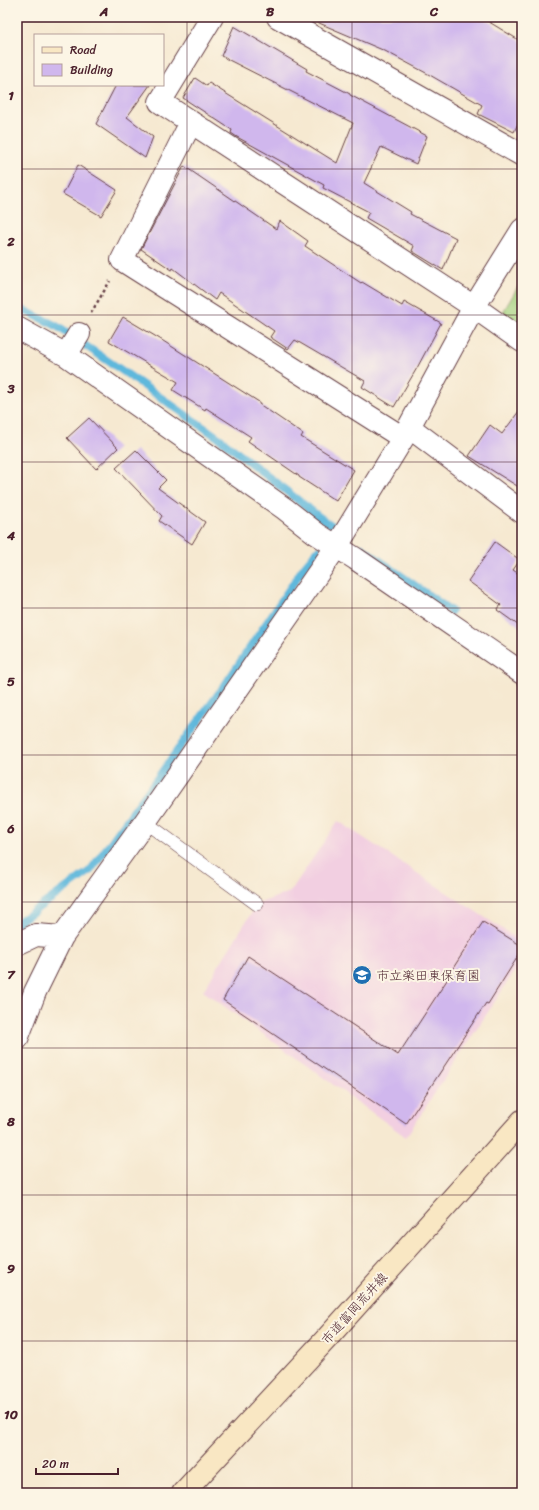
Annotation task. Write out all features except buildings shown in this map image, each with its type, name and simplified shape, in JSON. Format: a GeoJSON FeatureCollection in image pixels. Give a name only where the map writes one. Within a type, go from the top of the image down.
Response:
{"type":"FeatureCollection","features":[{"type":"Feature","properties":{"kind":"street"},"geometry":{"type":"LineString","coordinates":[[212,17],[160,102],[474,307],[522,341]]}},
{"type":"Feature","properties":{"kind":"street"},"geometry":{"type":"LineString","coordinates":[[278,17],[522,155]]}},
{"type":"Feature","properties":{"kind":"street"},"geometry":{"type":"LineString","coordinates":[[191,122],[122,260],[406,433],[522,512]]}},
{"type":"Feature","properties":{"kind":"street"},"geometry":{"type":"LineString","coordinates":[[17,1040],[36,992],[62,937],[145,822],[337,546],[406,433],[474,307],[522,230]]}},
{"type":"Feature","properties":{"kind":"street"},"geometry":{"type":"LineString","coordinates":[[17,328],[71,347],[337,546],[522,673]]}},
{"type":"Feature","properties":{"kind":"street"},"geometry":{"type":"LineString","coordinates":[[17,944],[36,935],[62,937]]}},
{"type":"Feature","properties":{"kind":"street","name":"市道富岡荒井線"},"geometry":{"type":"LineString","coordinates":[[183,1493],[328,1336],[522,1121]]}},
{"type":"Feature","properties":{"kind":"lane"},"geometry":{"type":"LineString","coordinates":[[145,822],[257,904]]}},
{"type":"Feature","properties":{"kind":"path"},"geometry":{"type":"LineString","coordinates":[[71,347],[122,260]]}},
{"type":"Feature","properties":{"kind":"shaded area","name":"市立楽田東保育園"},"geometry":{"type":"Polygon","coordinates":[[[338,821],[522,942],[522,960],[406,1137],[203,991],[257,904],[290,892],[338,821]]]}},
{"type":"Feature","properties":{"kind":"green space"},"geometry":{"type":"Polygon","coordinates":[[[522,280],[522,329],[503,312],[522,280]]]}},
{"type":"Feature","properties":{"kind":"waterway"},"geometry":{"type":"LineString","coordinates":[[17,307],[55,325],[114,365],[219,438],[318,516],[333,526]]}},
{"type":"Feature","properties":{"kind":"waterway"},"geometry":{"type":"LineString","coordinates":[[362,548],[451,611]]}},
{"type":"Feature","properties":{"kind":"waterway"},"geometry":{"type":"LineString","coordinates":[[17,923],[90,871],[227,682],[304,567],[318,550]]}},
{"type":"Feature","properties":{"kind":"place","name":"市立楽田東保育園"},"geometry":{"type":"Point","coordinates":[362,975]}}]}
